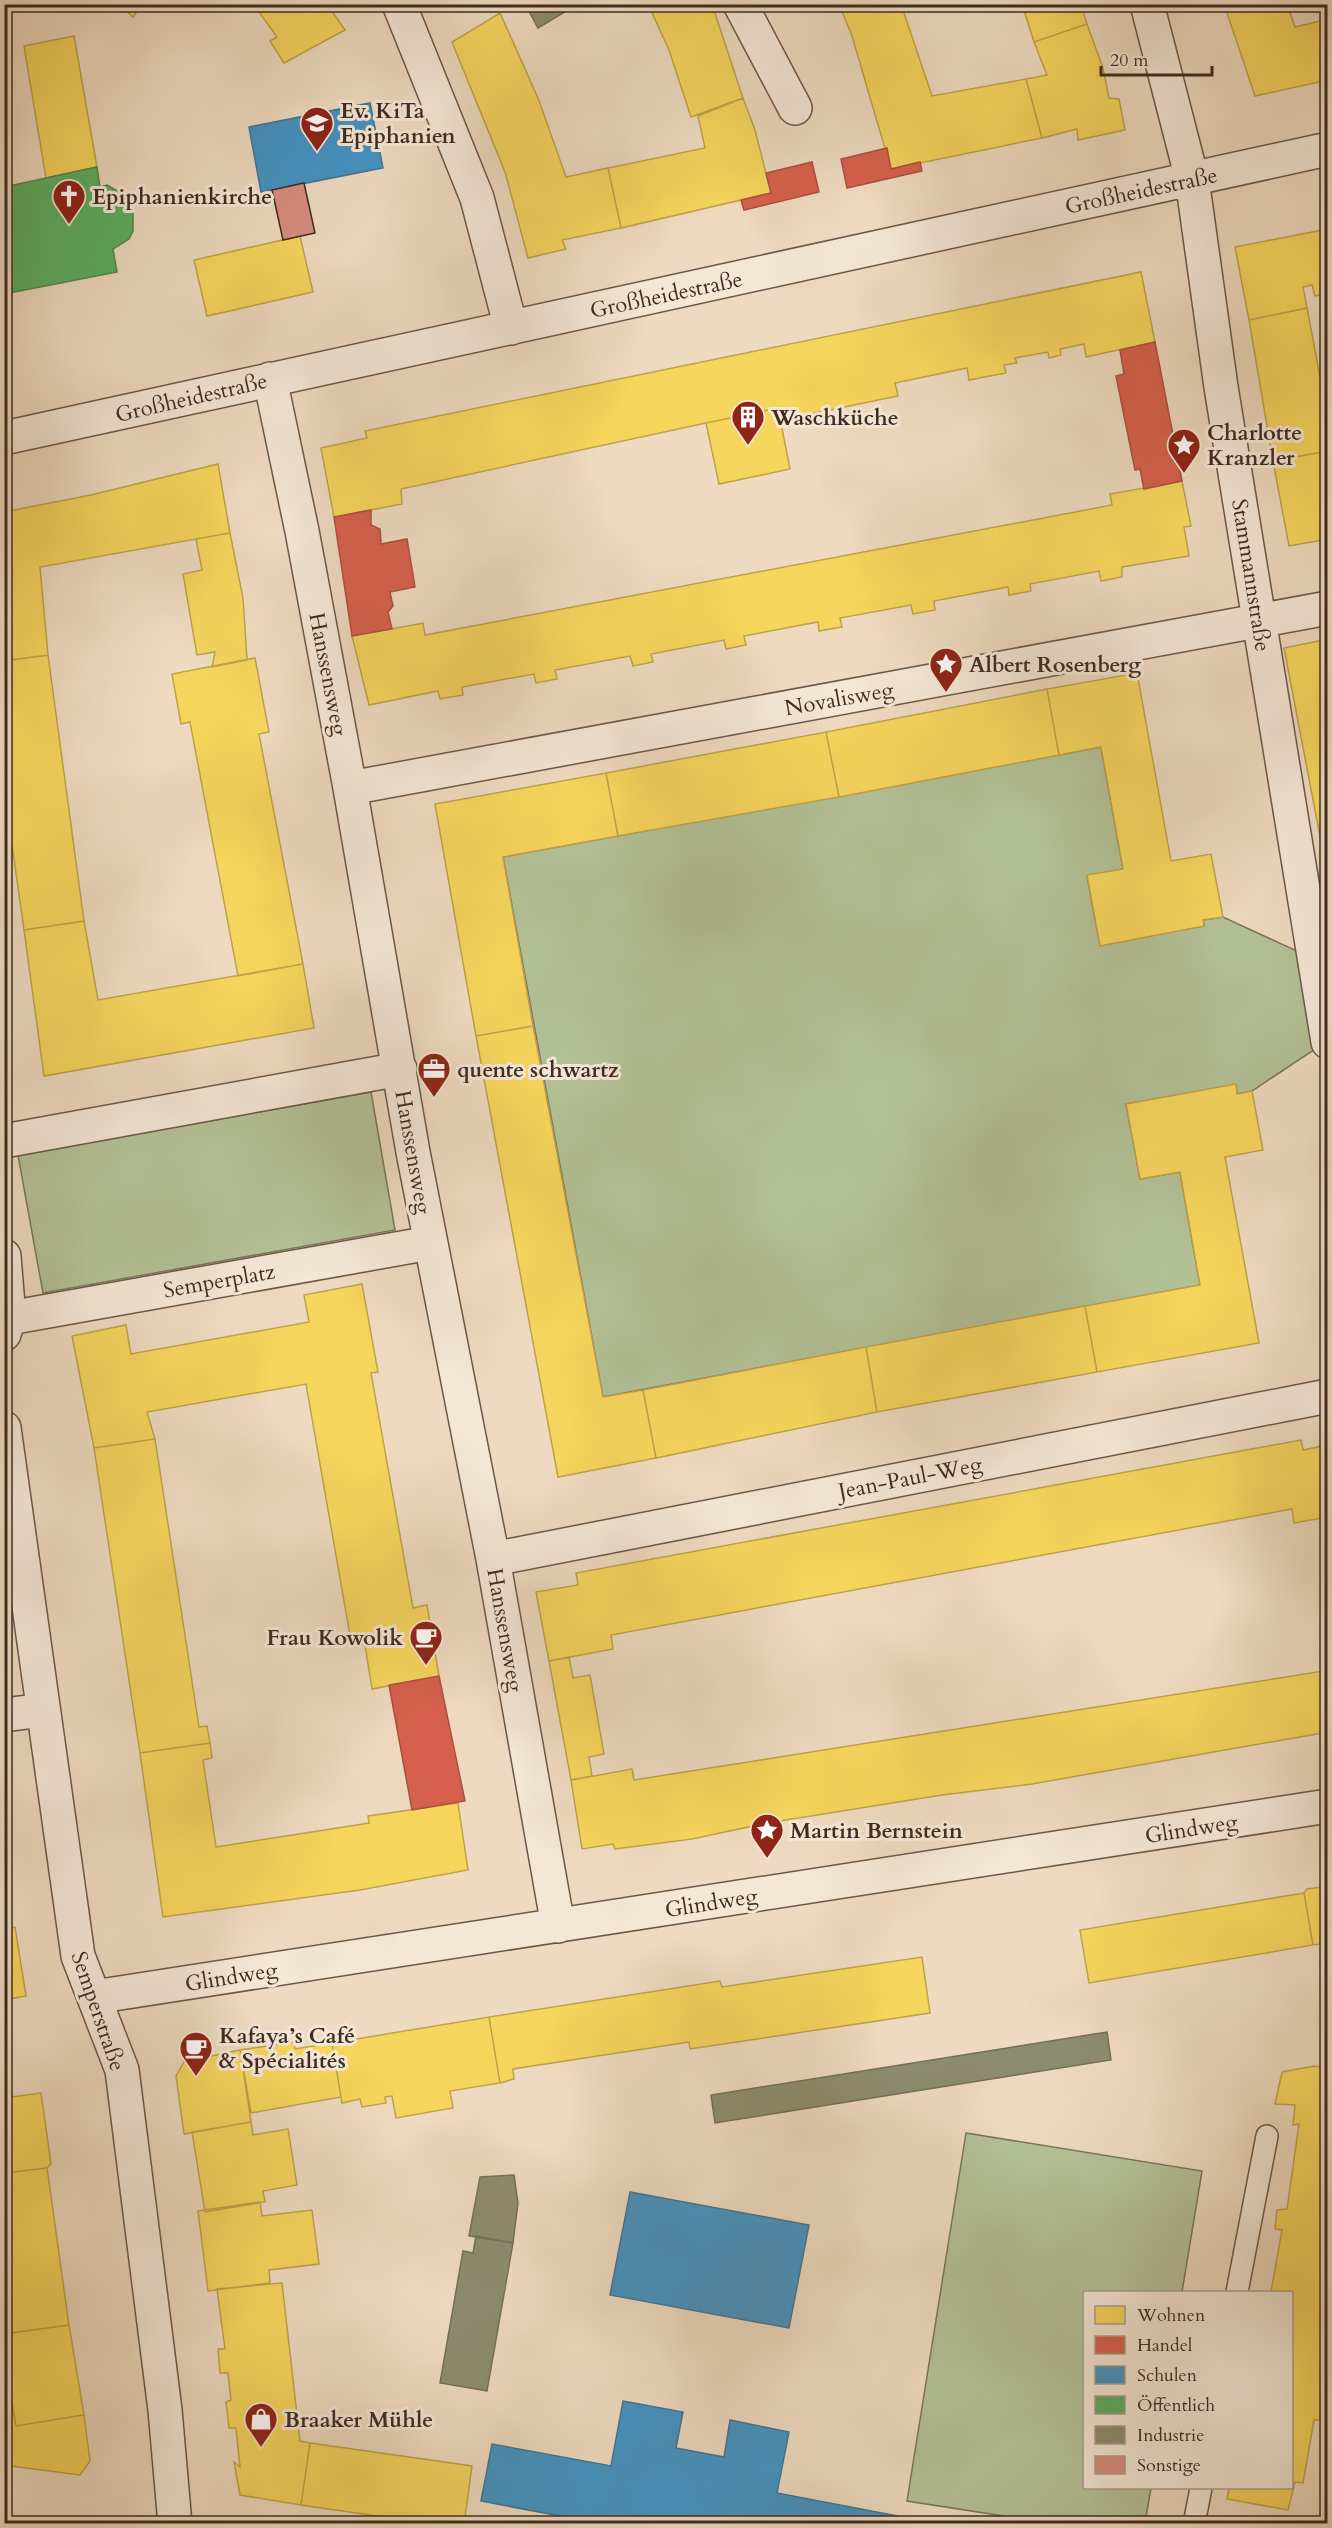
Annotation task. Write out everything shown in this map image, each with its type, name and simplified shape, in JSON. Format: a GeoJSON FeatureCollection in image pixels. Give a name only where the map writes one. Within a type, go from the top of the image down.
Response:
{"type":"FeatureCollection","features":[{"type":"Feature","properties":{"kind":"street"},"geometry":{"type":"LineString","coordinates":[[740,4],[795,108]]}},
{"type":"Feature","properties":{"kind":"street","name":"Stammannstraße"},"geometry":{"type":"LineString","coordinates":[[1147,4],[1192,179],[1259,620],[1319,923],[1328,1042]]}},
{"type":"Feature","properties":{"kind":"street"},"geometry":{"type":"LineString","coordinates":[[404,6],[477,198],[511,328]]}},
{"type":"Feature","properties":{"kind":"street","name":"Großheidestraße"},"geometry":{"type":"LineString","coordinates":[[4,438],[1328,149]]}},
{"type":"Feature","properties":{"kind":"street","name":"Hanssensweg"},"geometry":{"type":"LineString","coordinates":[[270,379],[302,531],[350,788],[430,1243],[493,1559],[558,1926]]}},
{"type":"Feature","properties":{"kind":"street","name":"Novalisweg"},"geometry":{"type":"LineString","coordinates":[[350,788],[1328,608]]}},
{"type":"Feature","properties":{"kind":"street"},"geometry":{"type":"LineString","coordinates":[[4,1141],[400,1069]]}},
{"type":"Feature","properties":{"kind":"street","name":"Semperplatz"},"geometry":{"type":"LineString","coordinates":[[7,1326],[430,1243]]}},
{"type":"Feature","properties":{"kind":"street"},"geometry":{"type":"LineString","coordinates":[[4,1256],[7,1326]]}},
{"type":"Feature","properties":{"kind":"street","name":"Jean-Paul-Weg"},"geometry":{"type":"LineString","coordinates":[[493,1559],[1328,1396]]}},
{"type":"Feature","properties":{"kind":"street","name":"Semperstraße"},"geometry":{"type":"LineString","coordinates":[[4,1428],[78,1956],[122,2070],[165,2410],[176,2523]]}},
{"type":"Feature","properties":{"kind":"street"},"geometry":{"type":"LineString","coordinates":[[4,1715],[43,1710]]}},
{"type":"Feature","properties":{"kind":"street","name":"Glindweg"},"geometry":{"type":"LineString","coordinates":[[94,1998],[1328,1806]]}},
{"type":"Feature","properties":{"kind":"lane"},"geometry":{"type":"LineString","coordinates":[[1237,2291],[1267,2136]]}},
{"type":"Feature","properties":{"kind":"lane"},"geometry":{"type":"LineString","coordinates":[[1194,2523],[1201,2489]]}},
{"type":"Feature","properties":{"kind":"green space"},"geometry":{"type":"Polygon","coordinates":[[[1101,747],[1123,869],[1087,876],[1100,945],[1204,926],[1203,920],[1223,917],[1327,965],[1327,1041],[1252,1091],[1237,1094],[1236,1085],[1126,1104],[1140,1179],[1180,1172],[1200,1285],[603,1397],[503,857],[1101,747]]]}},
{"type":"Feature","properties":{"kind":"green space"},"geometry":{"type":"Polygon","coordinates":[[[371,1092],[395,1230],[43,1293],[18,1155],[371,1092]]]}},
{"type":"Feature","properties":{"kind":"green space"},"geometry":{"type":"Polygon","coordinates":[[[966,2133],[1202,2171],[1182,2291],[1083,2291],[1083,2489],[1151,2489],[1145,2523],[1049,2523],[907,2501],[966,2133]]]}},
{"type":"Feature","properties":{"kind":"building: Wohnen"},"geometry":{"type":"Polygon","coordinates":[[[119,4],[143,4],[133,17],[119,4]]]}},
{"type":"Feature","properties":{"kind":"building: Wohnen"},"geometry":{"type":"Polygon","coordinates":[[[244,4],[327,4],[345,30],[284,63],[270,41],[277,37],[254,5],[249,12],[244,4]]]}},
{"type":"Feature","properties":{"kind":"building: Wohnen"},"geometry":{"type":"Polygon","coordinates":[[[648,4],[712,4],[743,98],[691,117],[669,50],[648,4]]]}},
{"type":"Feature","properties":{"kind":"building: Wohnen"},"geometry":{"type":"Polygon","coordinates":[[[839,4],[901,4],[932,96],[1026,79],[1042,138],[891,169],[852,36],[839,4]]]}},
{"type":"Feature","properties":{"kind":"building: Wohnen"},"geometry":{"type":"Polygon","coordinates":[[[1022,4],[1081,4],[1087,24],[1034,42],[1022,4]]]}},
{"type":"Feature","properties":{"kind":"building: Wohnen"},"geometry":{"type":"Polygon","coordinates":[[[1224,4],[1287,4],[1295,27],[1328,19],[1328,80],[1255,96],[1224,4]]]}},
{"type":"Feature","properties":{"kind":"building: Wohnen"},"geometry":{"type":"Polygon","coordinates":[[[500,13],[538,98],[566,177],[608,168],[621,228],[562,240],[566,249],[528,258],[505,172],[452,42],[500,13]]]}},
{"type":"Feature","properties":{"kind":"building: Wohnen"},"geometry":{"type":"Polygon","coordinates":[[[1087,24],[1103,68],[1109,98],[1119,99],[1125,130],[1078,140],[1077,129],[1042,138],[1026,79],[1047,75],[1034,42],[1087,24]]]}},
{"type":"Feature","properties":{"kind":"building: Wohnen"},"geometry":{"type":"Polygon","coordinates":[[[74,36],[97,167],[46,178],[24,46],[74,36]]]}},
{"type":"Feature","properties":{"kind":"building: Wohnen"},"geometry":{"type":"Polygon","coordinates":[[[743,98],[755,130],[771,193],[621,228],[608,168],[705,148],[698,116],[743,98]]]}},
{"type":"Feature","properties":{"kind":"building: Wohnen"},"geometry":{"type":"Polygon","coordinates":[[[1328,229],[1328,293],[1315,296],[1312,285],[1303,287],[1307,308],[1249,320],[1235,247],[1328,229]]]}},
{"type":"Feature","properties":{"kind":"building: Wohnen"},"geometry":{"type":"Polygon","coordinates":[[[300,236],[313,292],[207,316],[194,260],[300,236]]]}},
{"type":"Feature","properties":{"kind":"building: Wohnen"},"geometry":{"type":"Polygon","coordinates":[[[1141,272],[1155,342],[1086,357],[1084,344],[1060,349],[1061,355],[1049,358],[1048,352],[1015,358],[1017,363],[1004,365],[1006,373],[969,380],[967,368],[895,383],[898,396],[781,420],[778,408],[706,423],[401,489],[402,504],[334,517],[321,448],[367,438],[365,431],[1141,272]]]}},
{"type":"Feature","properties":{"kind":"building: Wohnen"},"geometry":{"type":"Polygon","coordinates":[[[1307,308],[1328,419],[1328,451],[1273,461],[1249,320],[1307,308]]]}},
{"type":"Feature","properties":{"kind":"building: Wohnen","name":"Waschküche"},"geometry":{"type":"Polygon","coordinates":[[[778,408],[790,469],[719,484],[706,423],[778,408]]]}},
{"type":"Feature","properties":{"kind":"building: Wohnen"},"geometry":{"type":"Polygon","coordinates":[[[1328,451],[1328,539],[1289,546],[1273,461],[1328,451]]]}},
{"type":"Feature","properties":{"kind":"building: Wohnen"},"geometry":{"type":"Polygon","coordinates":[[[218,464],[230,533],[40,567],[48,655],[4,661],[4,512],[91,495],[218,464]]]}},
{"type":"Feature","properties":{"kind":"building: Wohnen"},"geometry":{"type":"Polygon","coordinates":[[[1182,481],[1191,526],[1184,527],[1189,556],[1122,567],[1122,577],[1101,581],[1099,571],[1030,584],[1031,591],[1009,595],[1008,587],[934,601],[935,610],[913,614],[911,605],[840,618],[842,627],[819,631],[818,622],[744,636],[746,645],[726,649],[724,640],[651,654],[653,662],[633,666],[630,656],[555,670],[557,679],[536,683],[534,674],[462,687],[463,695],[440,699],[438,691],[369,705],[352,636],[423,623],[425,635],[1112,505],[1110,494],[1182,481]]]}},
{"type":"Feature","properties":{"kind":"building: Wohnen"},"geometry":{"type":"Polygon","coordinates":[[[230,533],[243,598],[247,660],[212,667],[215,652],[197,655],[183,574],[202,570],[196,539],[230,533]]]}},
{"type":"Feature","properties":{"kind":"building: Wohnen"},"geometry":{"type":"Polygon","coordinates":[[[1328,639],[1328,878],[1284,648],[1328,639]]]}},
{"type":"Feature","properties":{"kind":"building: Wohnen"},"geometry":{"type":"Polygon","coordinates":[[[48,655],[84,921],[24,930],[4,788],[4,661],[48,655]]]}},
{"type":"Feature","properties":{"kind":"building: Wohnen"},"geometry":{"type":"Polygon","coordinates":[[[255,658],[269,732],[259,734],[303,964],[238,976],[190,722],[181,724],[172,674],[255,658]]]}},
{"type":"Feature","properties":{"kind":"building: Wohnen"},"geometry":{"type":"Polygon","coordinates":[[[1137,673],[1171,861],[1211,854],[1223,917],[1203,920],[1204,926],[1100,946],[1087,875],[1123,869],[1101,747],[1059,755],[1047,689],[1137,673]]]}},
{"type":"Feature","properties":{"kind":"building: Wohnen"},"geometry":{"type":"Polygon","coordinates":[[[1047,689],[1059,755],[839,797],[826,732],[1047,689]]]}},
{"type":"Feature","properties":{"kind":"building: Wohnen"},"geometry":{"type":"Polygon","coordinates":[[[826,732],[839,797],[618,836],[606,773],[826,732]]]}},
{"type":"Feature","properties":{"kind":"building: Wohnen"},"geometry":{"type":"Polygon","coordinates":[[[606,773],[618,836],[503,857],[533,1026],[476,1036],[435,804],[606,773]]]}},
{"type":"Feature","properties":{"kind":"building: Wohnen"},"geometry":{"type":"Polygon","coordinates":[[[84,921],[98,1000],[303,964],[314,1028],[44,1076],[24,930],[84,921]]]}},
{"type":"Feature","properties":{"kind":"building: Wohnen"},"geometry":{"type":"Polygon","coordinates":[[[533,1026],[603,1397],[643,1390],[656,1458],[558,1477],[476,1036],[533,1026]]]}},
{"type":"Feature","properties":{"kind":"building: Wohnen"},"geometry":{"type":"Polygon","coordinates":[[[1236,1084],[1237,1094],[1252,1091],[1263,1150],[1225,1157],[1259,1343],[1097,1372],[1085,1306],[1200,1285],[1180,1172],[1140,1179],[1126,1104],[1236,1084]]]}},
{"type":"Feature","properties":{"kind":"building: Wohnen"},"geometry":{"type":"Polygon","coordinates":[[[362,1284],[378,1372],[371,1373],[413,1608],[427,1605],[439,1676],[372,1689],[365,1645],[352,1647],[306,1384],[147,1412],[155,1439],[94,1448],[72,1336],[126,1325],[131,1354],[309,1322],[304,1295],[362,1284]]]}},
{"type":"Feature","properties":{"kind":"building: Wohnen"},"geometry":{"type":"Polygon","coordinates":[[[1085,1306],[1097,1372],[877,1412],[866,1347],[1085,1306]]]}},
{"type":"Feature","properties":{"kind":"building: Wohnen"},"geometry":{"type":"Polygon","coordinates":[[[866,1347],[877,1412],[656,1458],[643,1390],[866,1347]]]}},
{"type":"Feature","properties":{"kind":"building: Wohnen"},"geometry":{"type":"Polygon","coordinates":[[[155,1439],[199,1727],[207,1726],[210,1743],[140,1753],[94,1448],[155,1439]]]}},
{"type":"Feature","properties":{"kind":"building: Wohnen"},"geometry":{"type":"Polygon","coordinates":[[[1301,1440],[1303,1450],[1328,1445],[1328,1517],[1294,1523],[1292,1509],[611,1635],[613,1649],[549,1661],[536,1592],[578,1585],[576,1573],[1301,1440]]]}},
{"type":"Feature","properties":{"kind":"building: Wohnen"},"geometry":{"type":"Polygon","coordinates":[[[1324,1533],[1328,1533],[1328,1555],[1324,1533]]]}},
{"type":"Feature","properties":{"kind":"building: Wohnen"},"geometry":{"type":"Polygon","coordinates":[[[569,1657],[573,1678],[590,1675],[604,1754],[589,1757],[592,1776],[571,1780],[549,1661],[569,1657]]]}},
{"type":"Feature","properties":{"kind":"building: Wohnen"},"geometry":{"type":"Polygon","coordinates":[[[1328,1660],[1328,1732],[1032,1784],[942,1795],[767,1823],[692,1839],[615,1849],[613,1844],[582,1849],[571,1780],[632,1769],[634,1780],[1324,1671],[1322,1661],[1328,1660]]]}},
{"type":"Feature","properties":{"kind":"building: Wohnen"},"geometry":{"type":"Polygon","coordinates":[[[210,1743],[212,1758],[203,1760],[216,1847],[369,1823],[368,1816],[458,1803],[468,1870],[360,1890],[163,1917],[140,1753],[210,1743]]]}},
{"type":"Feature","properties":{"kind":"building: Wohnen"},"geometry":{"type":"Polygon","coordinates":[[[4,1876],[12,1928],[4,1929],[4,1876]]]}},
{"type":"Feature","properties":{"kind":"building: Wohnen"},"geometry":{"type":"Polygon","coordinates":[[[1328,1886],[1328,1943],[1313,1945],[1304,1893],[1307,1889],[1328,1886]]]}},
{"type":"Feature","properties":{"kind":"building: Wohnen"},"geometry":{"type":"Polygon","coordinates":[[[1304,1893],[1313,1945],[1089,1983],[1080,1930],[1304,1893]]]}},
{"type":"Feature","properties":{"kind":"building: Wohnen"},"geometry":{"type":"Polygon","coordinates":[[[15,1927],[26,1996],[4,2000],[4,1929],[15,1927]]]}},
{"type":"Feature","properties":{"kind":"building: Wohnen"},"geometry":{"type":"Polygon","coordinates":[[[922,1957],[930,2013],[690,2049],[689,2042],[513,2069],[514,2079],[500,2083],[489,2017],[720,1981],[722,1987],[922,1957]]]}},
{"type":"Feature","properties":{"kind":"building: Wohnen"},"geometry":{"type":"Polygon","coordinates":[[[489,2017],[500,2083],[450,2091],[453,2108],[396,2118],[392,2096],[385,2097],[386,2103],[362,2107],[360,2099],[342,2103],[332,2043],[489,2017]]]}},
{"type":"Feature","properties":{"kind":"building: Wohnen"},"geometry":{"type":"Polygon","coordinates":[[[294,2042],[295,2049],[332,2043],[341,2097],[251,2113],[240,2050],[294,2042]]]}},
{"type":"Feature","properties":{"kind":"building: Wohnen"},"geometry":{"type":"Polygon","coordinates":[[[240,2050],[251,2122],[184,2134],[176,2076],[184,2062],[240,2050]]]}},
{"type":"Feature","properties":{"kind":"building: Wohnen"},"geometry":{"type":"Polygon","coordinates":[[[1314,2066],[1328,2068],[1328,2420],[1314,2420],[1303,2483],[1295,2482],[1288,2510],[1227,2499],[1229,2489],[1293,2489],[1293,2291],[1271,2291],[1282,2230],[1275,2229],[1277,2210],[1287,2209],[1299,2124],[1293,2125],[1295,2105],[1275,2104],[1282,2072],[1314,2066]]]}},
{"type":"Feature","properties":{"kind":"building: Wohnen"},"geometry":{"type":"Polygon","coordinates":[[[41,2093],[51,2164],[47,2168],[4,2173],[4,2098],[41,2093]]]}},
{"type":"Feature","properties":{"kind":"building: Wohnen"},"geometry":{"type":"Polygon","coordinates":[[[251,2122],[253,2135],[288,2129],[297,2185],[263,2191],[265,2202],[205,2212],[192,2132],[251,2122]]]}},
{"type":"Feature","properties":{"kind":"building: Wohnen"},"geometry":{"type":"Polygon","coordinates":[[[47,2168],[69,2325],[4,2334],[4,2173],[47,2168]]]}},
{"type":"Feature","properties":{"kind":"building: Wohnen"},"geometry":{"type":"Polygon","coordinates":[[[260,2202],[262,2216],[312,2210],[319,2264],[269,2270],[270,2283],[208,2291],[198,2211],[260,2202]]]}},
{"type":"Feature","properties":{"kind":"building: Wohnen"},"geometry":{"type":"Polygon","coordinates":[[[282,2283],[300,2441],[310,2443],[301,2505],[240,2495],[234,2462],[240,2467],[236,2428],[229,2428],[226,2402],[231,2400],[228,2373],[220,2373],[218,2349],[225,2349],[217,2289],[282,2283]]]}},
{"type":"Feature","properties":{"kind":"building: Wohnen"},"geometry":{"type":"Polygon","coordinates":[[[69,2325],[84,2415],[16,2426],[4,2355],[4,2334],[69,2325]]]}},
{"type":"Feature","properties":{"kind":"building: Wohnen"},"geometry":{"type":"Polygon","coordinates":[[[14,2415],[16,2426],[84,2415],[90,2461],[80,2475],[4,2465],[4,2417],[14,2415]]]}},
{"type":"Feature","properties":{"kind":"building: Wohnen"},"geometry":{"type":"Polygon","coordinates":[[[310,2443],[472,2466],[464,2524],[433,2524],[301,2505],[310,2443]]]}},
{"type":"Feature","properties":{"kind":"building: Handel"},"geometry":{"type":"Polygon","coordinates":[[[887,148],[891,169],[920,162],[922,171],[847,188],[841,159],[887,148]]]}},
{"type":"Feature","properties":{"kind":"building: Handel"},"geometry":{"type":"Polygon","coordinates":[[[812,162],[819,192],[744,210],[741,200],[771,193],[766,173],[812,162]]]}},
{"type":"Feature","properties":{"kind":"building: Handel"},"geometry":{"type":"Polygon","coordinates":[[[1155,342],[1182,481],[1144,489],[1140,469],[1135,470],[1116,376],[1124,374],[1120,350],[1155,342]]]}},
{"type":"Feature","properties":{"kind":"building: Handel"},"geometry":{"type":"Polygon","coordinates":[[[371,510],[371,525],[380,529],[381,544],[407,539],[415,587],[390,592],[393,606],[388,612],[392,629],[352,636],[334,517],[371,510]]]}},
{"type":"Feature","properties":{"kind":"building: Handel"},"geometry":{"type":"Polygon","coordinates":[[[439,1676],[465,1801],[412,1810],[389,1685],[439,1676]]]}},
{"type":"Feature","properties":{"kind":"building: Schulen","name":"Ev. KiTa Epiphanien"},"geometry":{"type":"Polygon","coordinates":[[[370,103],[383,168],[261,192],[249,127],[370,103]]]}},
{"type":"Feature","properties":{"kind":"building: Schulen"},"geometry":{"type":"Polygon","coordinates":[[[630,2192],[809,2225],[789,2328],[610,2295],[630,2192]]]}},
{"type":"Feature","properties":{"kind":"building: Schulen"},"geometry":{"type":"Polygon","coordinates":[[[623,2401],[683,2412],[676,2448],[724,2457],[730,2420],[789,2432],[777,2493],[898,2516],[897,2524],[602,2524],[481,2501],[492,2444],[611,2466],[623,2401]]]}},
{"type":"Feature","properties":{"kind":"building: Öffentlich","name":"Epiphanienkirche"},"geometry":{"type":"Polygon","coordinates":[[[97,167],[100,187],[107,185],[123,194],[133,210],[133,231],[129,239],[113,249],[117,272],[4,294],[4,187],[97,167]]]}},
{"type":"Feature","properties":{"kind":"building: Industrie"},"geometry":{"type":"Polygon","coordinates":[[[525,4],[578,4],[538,28],[525,4]]]}},
{"type":"Feature","properties":{"kind":"building: Industrie"},"geometry":{"type":"Polygon","coordinates":[[[1107,2032],[1111,2060],[715,2123],[711,2095],[1107,2032]]]}},
{"type":"Feature","properties":{"kind":"building: Industrie"},"geometry":{"type":"Polygon","coordinates":[[[514,2175],[518,2203],[513,2243],[469,2236],[480,2177],[514,2175]]]}},
{"type":"Feature","properties":{"kind":"building: Industrie"},"geometry":{"type":"Polygon","coordinates":[[[476,2236],[513,2243],[487,2391],[440,2383],[463,2251],[473,2253],[476,2236]]]}},
{"type":"Feature","properties":{"kind":"building: Sonstige"},"geometry":{"type":"Polygon","coordinates":[[[304,183],[315,233],[283,240],[272,190],[304,183]]]}},
{"type":"Feature","properties":{"kind":"place","name":"Ev. KiTa Epiphanien"},"geometry":{"type":"Point","coordinates":[317,152]}},
{"type":"Feature","properties":{"kind":"place","name":"Epiphanienkirche"},"geometry":{"type":"Point","coordinates":[69,225]}},
{"type":"Feature","properties":{"kind":"place","name":"Waschküche"},"geometry":{"type":"Point","coordinates":[748,446]}},
{"type":"Feature","properties":{"kind":"place","name":"Charlotte Kranzler"},"geometry":{"type":"Point","coordinates":[1184,474]}},
{"type":"Feature","properties":{"kind":"place","name":"Albert Rosenberg"},"geometry":{"type":"Point","coordinates":[946,693]}},
{"type":"Feature","properties":{"kind":"place","name":"quente schwartz"},"geometry":{"type":"Point","coordinates":[434,1098]}},
{"type":"Feature","properties":{"kind":"place","name":"Frau Kowolik"},"geometry":{"type":"Point","coordinates":[426,1666]}},
{"type":"Feature","properties":{"kind":"place","name":"Martin Bernstein"},"geometry":{"type":"Point","coordinates":[767,1859]}},
{"type":"Feature","properties":{"kind":"place","name":"Kafaya’s Café & Spécialités"},"geometry":{"type":"Point","coordinates":[196,2077]}},
{"type":"Feature","properties":{"kind":"place","name":"Braaker Mühle"},"geometry":{"type":"Point","coordinates":[261,2448]}}]}
